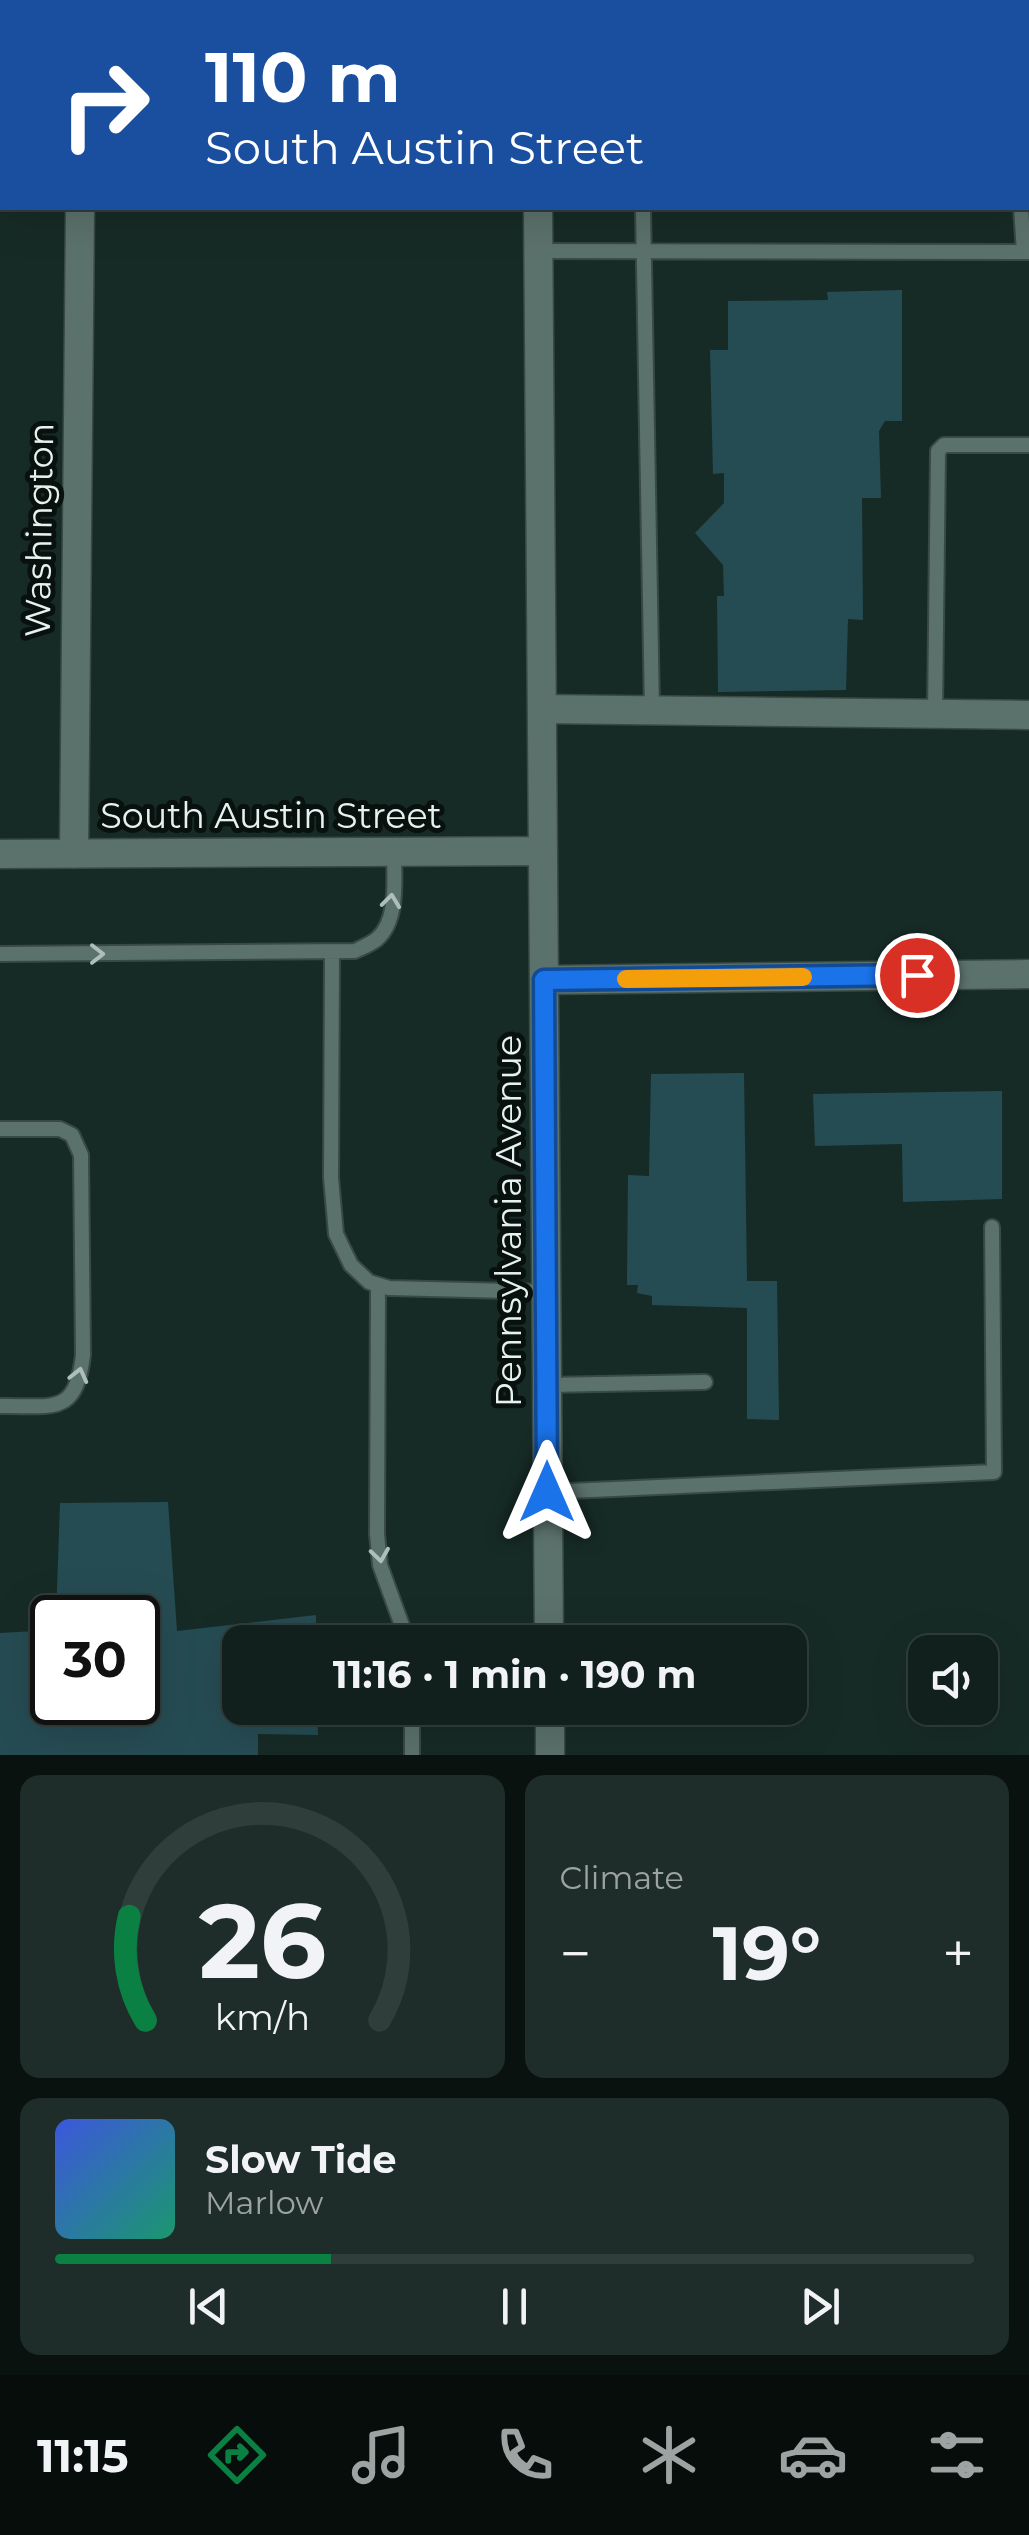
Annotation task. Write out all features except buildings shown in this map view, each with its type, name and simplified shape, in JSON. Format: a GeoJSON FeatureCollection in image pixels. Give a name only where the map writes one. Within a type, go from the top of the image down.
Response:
{"type":"FeatureCollection","features":[{"type":"Feature","properties":{"kind":"street","name":"Washington"},"geometry":{"type":"LineString","coordinates":[[74,854],[80,210]]}},
{"type":"Feature","properties":{"kind":"street"},"geometry":{"type":"LineString","coordinates":[[538,210],[543,851]]}},
{"type":"Feature","properties":{"kind":"street"},"geometry":{"type":"LineString","coordinates":[[542,709],[1029,715]]}},
{"type":"Feature","properties":{"kind":"street","name":"South Austin Street"},"geometry":{"type":"LineString","coordinates":[[0,854],[543,851]]}},
{"type":"Feature","properties":{"kind":"street","name":"Pennsylvania Avenue"},"geometry":{"type":"LineString","coordinates":[[543,851],[549,1625]]}},
{"type":"Feature","properties":{"kind":"street"},"geometry":{"type":"LineString","coordinates":[[544,980],[1029,974]]}},
{"type":"Feature","properties":{"kind":"street"},"geometry":{"type":"LineString","coordinates":[[550,1725],[550,1755]]}},
{"type":"Feature","properties":{"kind":"lane"},"geometry":{"type":"LineString","coordinates":[[643,210],[652,711]]}},
{"type":"Feature","properties":{"kind":"lane"},"geometry":{"type":"LineString","coordinates":[[538,252],[1027,252],[1021,210]]}},
{"type":"Feature","properties":{"kind":"lane"},"geometry":{"type":"LineString","coordinates":[[935,714],[938,452],[944,444],[1029,444]]}},
{"type":"Feature","properties":{"kind":"lane"},"geometry":{"type":"LineString","coordinates":[[0,954],[354,951],[378,939],[388,922],[394,896],[394,852]]}},
{"type":"Feature","properties":{"kind":"lane"},"geometry":{"type":"LineString","coordinates":[[332,952],[331,1178],[336,1234],[351,1265],[369,1282],[388,1288],[546,1292]]}},
{"type":"Feature","properties":{"kind":"lane"},"geometry":{"type":"LineString","coordinates":[[0,1129],[60,1129],[72,1135],[81,1155],[84,1355],[80,1384],[70,1398],[56,1405],[0,1406]]}},
{"type":"Feature","properties":{"kind":"lane"},"geometry":{"type":"LineString","coordinates":[[547,1492],[994,1472],[992,1227]]}},
{"type":"Feature","properties":{"kind":"lane"},"geometry":{"type":"LineString","coordinates":[[378,1285],[380,1564],[402,1625]]}},
{"type":"Feature","properties":{"kind":"lane"},"geometry":{"type":"LineString","coordinates":[[546,1385],[705,1382]]}},
{"type":"Feature","properties":{"kind":"lane"},"geometry":{"type":"LineString","coordinates":[[412,1725],[412,1755]]}},
{"type":"Feature","properties":{"kind":"slow traffic"},"geometry":{"type":"LineString","coordinates":[[626,979],[803,977]]}},
{"type":"Feature","properties":{"kind":"route"},"geometry":{"type":"LineString","coordinates":[[547,1492],[544,980],[917,975]]}}]}
